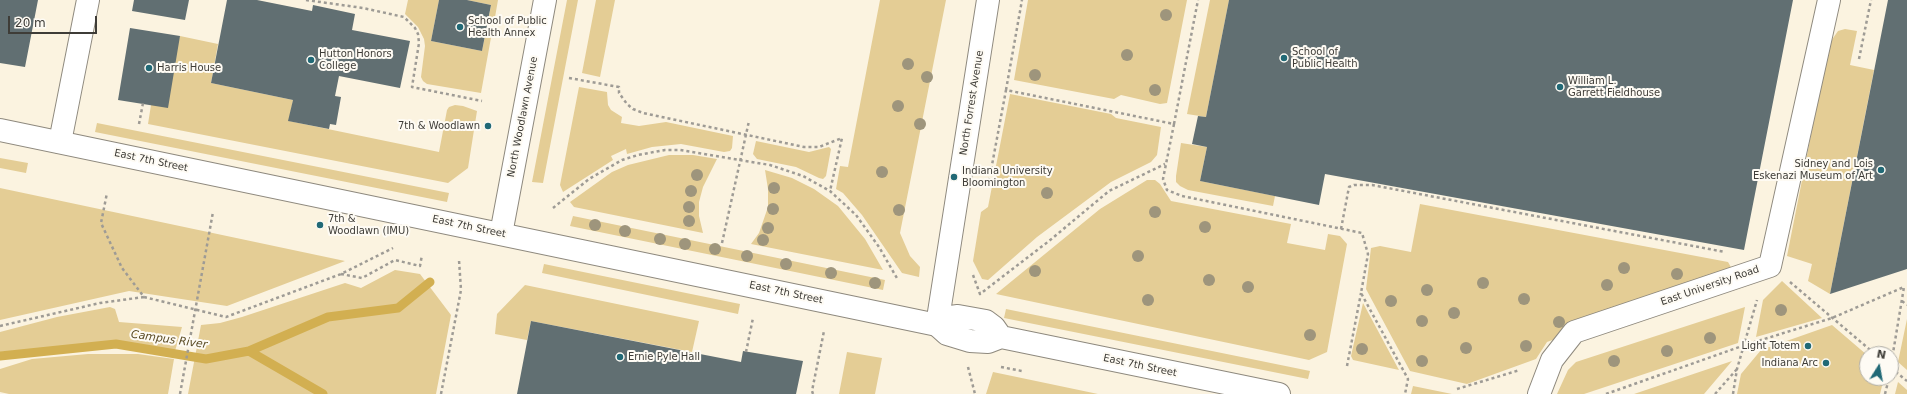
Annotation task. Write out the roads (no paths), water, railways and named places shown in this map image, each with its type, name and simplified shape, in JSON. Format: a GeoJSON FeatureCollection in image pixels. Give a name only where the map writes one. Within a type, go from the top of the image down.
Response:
{"type":"FeatureCollection","features":[{"type":"Feature","properties":{"kind":"street"},"geometry":{"type":"LineString","coordinates":[[60,142],[88,0]]}},
{"type":"Feature","properties":{"kind":"street","name":"North Woodlawn Avenue"},"geometry":{"type":"LineString","coordinates":[[500,234],[545,0]]}},
{"type":"Feature","properties":{"kind":"street","name":"North Forrest Avenue"},"geometry":{"type":"LineString","coordinates":[[937,324],[988,0]]}},
{"type":"Feature","properties":{"kind":"street","name":"East University Road"},"geometry":{"type":"LineString","coordinates":[[1539,394],[1552,360],[1574,332],[1770,266],[1829,0]]}},
{"type":"Feature","properties":{"kind":"street","name":"East 7th Street"},"geometry":{"type":"LineString","coordinates":[[0,130],[937,324],[947,334],[970,341],[988,342],[1001,337],[1279,394]]}},
{"type":"Feature","properties":{"kind":"waterway"},"geometry":{"type":"LineString","coordinates":[[249,351],[328,317],[398,308],[430,282]]}},
{"type":"Feature","properties":{"kind":"waterway","name":"Campus River"},"geometry":{"type":"LineString","coordinates":[[0,356],[116,344],[206,359],[249,351],[323,394]]}},
{"type":"Feature","properties":{"kind":"place","name":"School of Public Health Annex"},"geometry":{"type":"Point","coordinates":[460,27]}},
{"type":"Feature","properties":{"kind":"place","name":"School of Public Health"},"geometry":{"type":"Point","coordinates":[1284,58]}},
{"type":"Feature","properties":{"kind":"place","name":"Hutton Honors College"},"geometry":{"type":"Point","coordinates":[311,60]}},
{"type":"Feature","properties":{"kind":"place","name":"Harris House"},"geometry":{"type":"Point","coordinates":[149,68]}},
{"type":"Feature","properties":{"kind":"place","name":"William L. Garrett Fieldhouse"},"geometry":{"type":"Point","coordinates":[1560,87]}},
{"type":"Feature","properties":{"kind":"place","name":"7th & Woodlawn"},"geometry":{"type":"Point","coordinates":[488,126]}},
{"type":"Feature","properties":{"kind":"place","name":"Sidney and Lois Eskenazi Museum of Art"},"geometry":{"type":"Point","coordinates":[1881,170]}},
{"type":"Feature","properties":{"kind":"place","name":"Indiana University Bloomington"},"geometry":{"type":"Point","coordinates":[954,177]}},
{"type":"Feature","properties":{"kind":"place","name":"7th & Woodlawn (IMU)"},"geometry":{"type":"Point","coordinates":[320,225]}},
{"type":"Feature","properties":{"kind":"place","name":"Light Totem"},"geometry":{"type":"Point","coordinates":[1808,346]}},
{"type":"Feature","properties":{"kind":"place","name":"Ernie Pyle Hall"},"geometry":{"type":"Point","coordinates":[620,357]}},
{"type":"Feature","properties":{"kind":"place","name":"Indiana Arc"},"geometry":{"type":"Point","coordinates":[1826,363]}}]}
